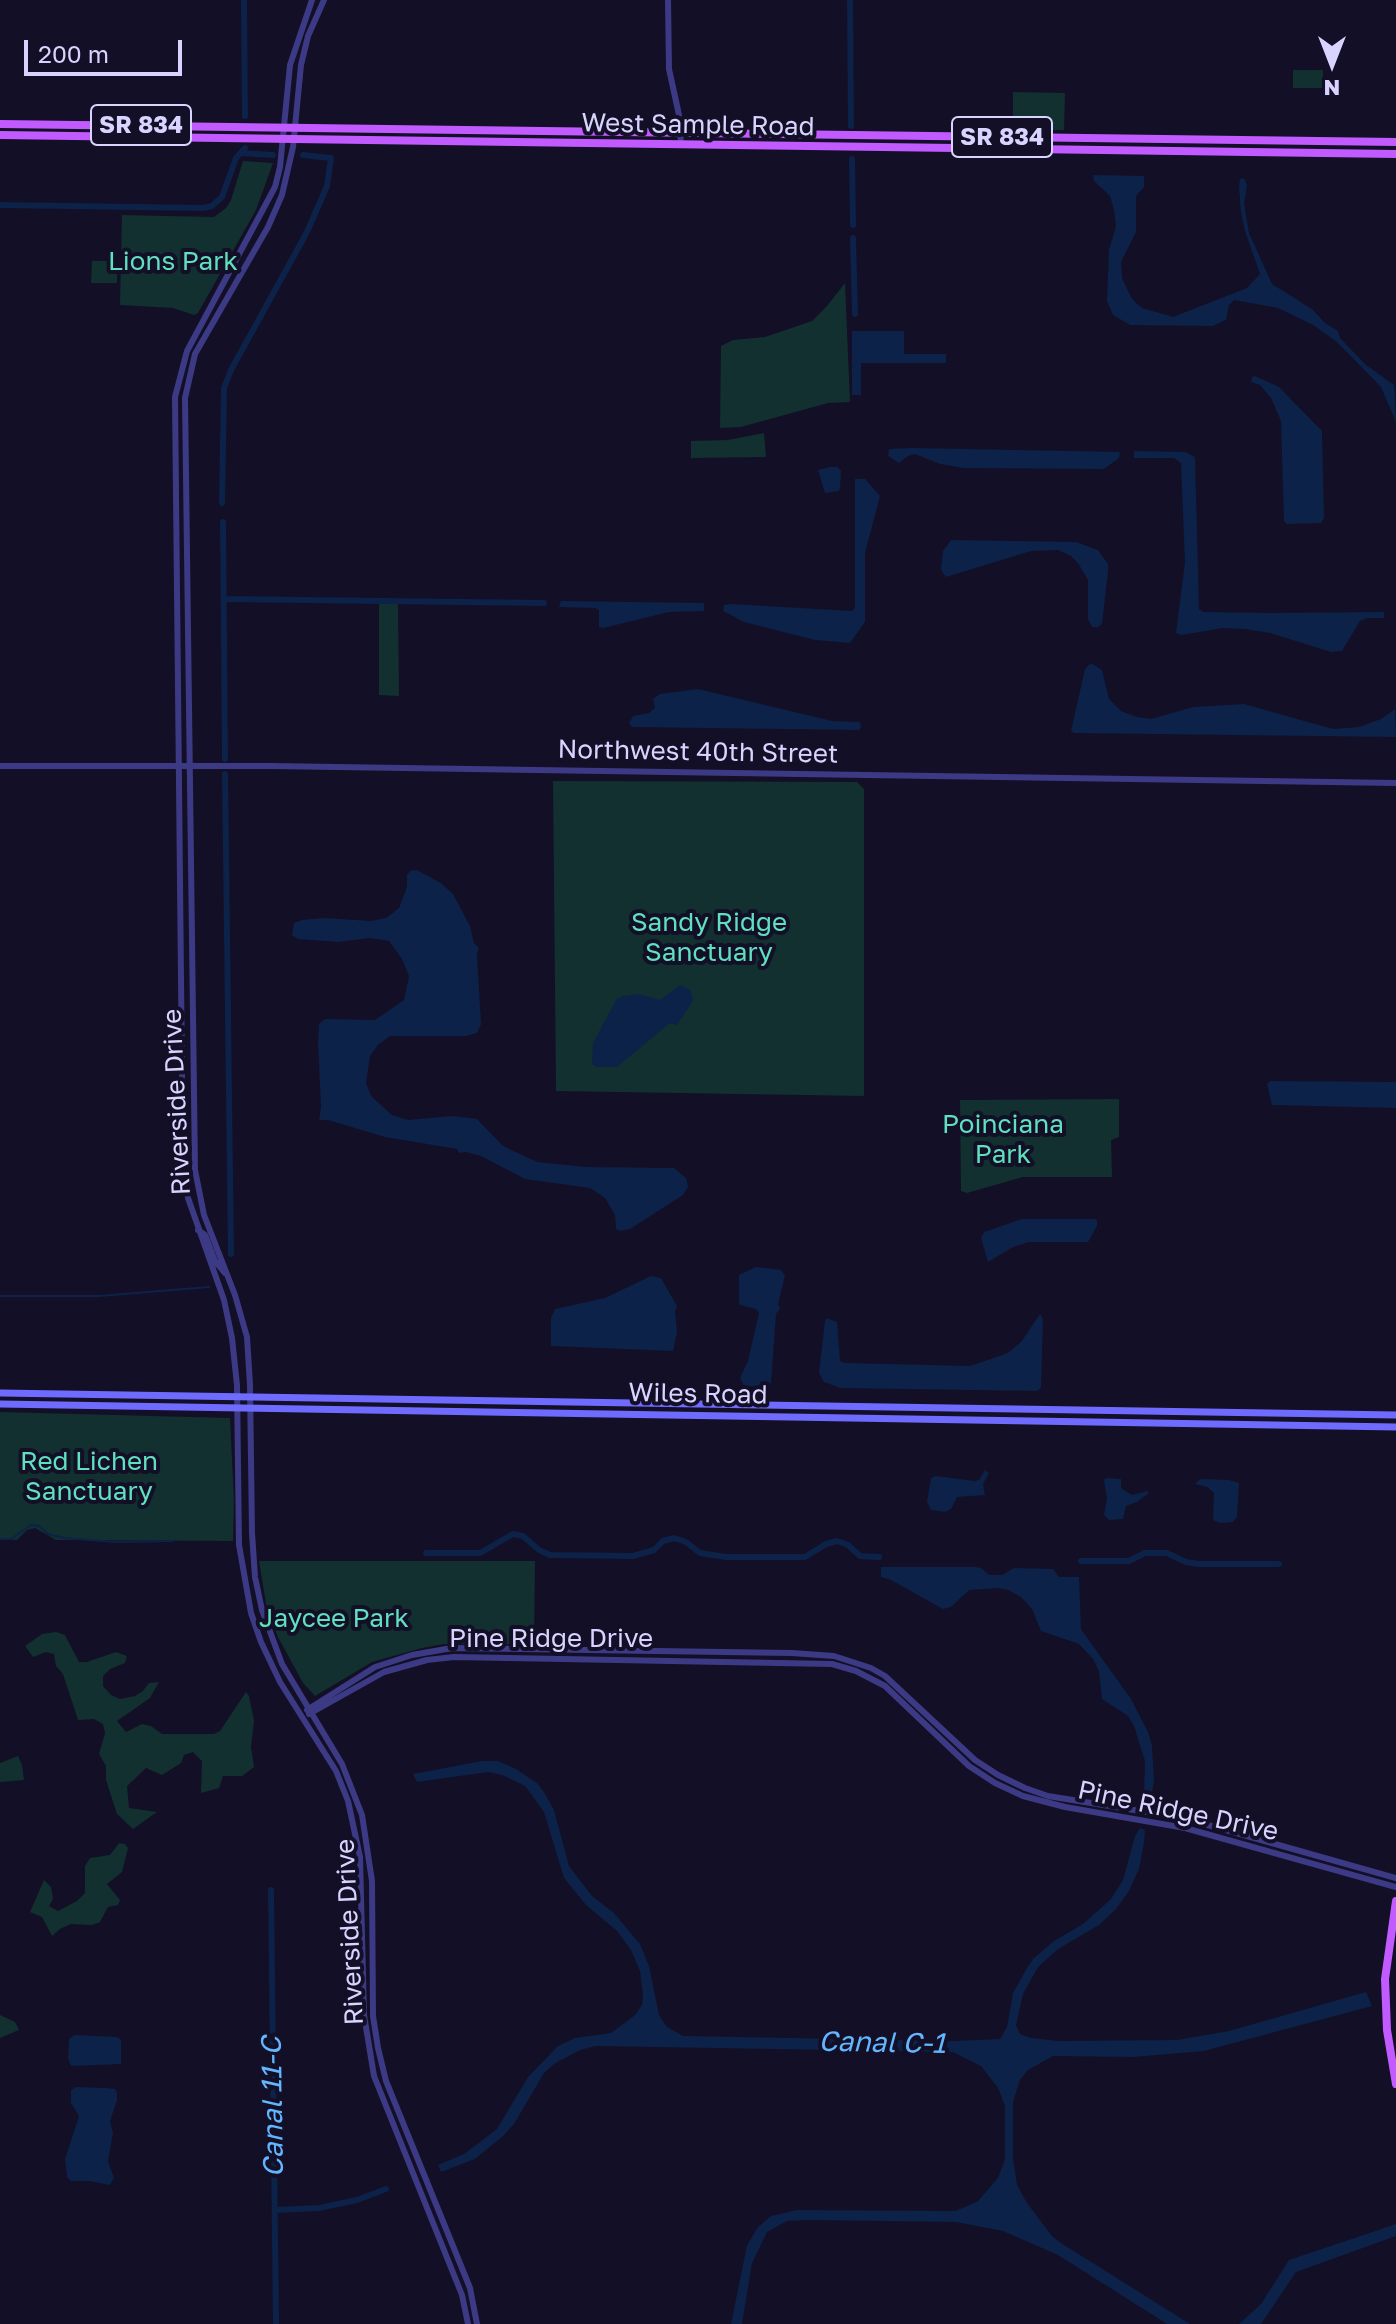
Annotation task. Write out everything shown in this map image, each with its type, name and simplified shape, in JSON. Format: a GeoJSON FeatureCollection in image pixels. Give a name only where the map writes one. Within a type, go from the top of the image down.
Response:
{"type":"FeatureCollection","features":[{"type":"Feature","properties":{"kind":"main road","name":"West Sample Road"},"geometry":{"type":"LineString","coordinates":[[0,124],[1396,142]]}},
{"type":"Feature","properties":{"kind":"main road"},"geometry":{"type":"LineString","coordinates":[[62,136],[71,132],[109,131],[117,125]]}},
{"type":"Feature","properties":{"kind":"main road"},"geometry":{"type":"LineString","coordinates":[[113,137],[121,131],[146,131],[154,126]]}},
{"type":"Feature","properties":{"kind":"main road","name":"West Sample Road"},"geometry":{"type":"LineString","coordinates":[[0,135],[1396,154]]}},
{"type":"Feature","properties":{"kind":"main road"},"geometry":{"type":"LineString","coordinates":[[1159,151],[1174,147],[1223,147],[1231,141]]}},
{"type":"Feature","properties":{"kind":"main road"},"geometry":{"type":"LineString","coordinates":[[1244,152],[1248,147],[1293,147],[1308,142]]}},
{"type":"Feature","properties":{"kind":"main road","name":"Wiles Road"},"geometry":{"type":"LineString","coordinates":[[0,1393],[1396,1415]]}},
{"type":"Feature","properties":{"kind":"main road","name":"Wiles Road"},"geometry":{"type":"LineString","coordinates":[[0,1404],[1396,1427]]}},
{"type":"Feature","properties":{"kind":"main road"},"geometry":{"type":"LineString","coordinates":[[1396,1901],[1385,1979],[1387,2030],[1396,2084]]}},
{"type":"Feature","properties":{"kind":"street","name":"Riverside Drive"},"geometry":{"type":"LineString","coordinates":[[312,0],[290,65],[280,167],[269,203],[199,327],[178,375],[175,397],[183,1171],[198,1230],[230,1321],[237,1396],[239,1545],[243,1577],[261,1642],[280,1682],[336,1771],[348,1801],[362,1875],[364,2015],[374,2076],[462,2295],[468,2324]]}},
{"type":"Feature","properties":{"kind":"street","name":"Riverside Drive"},"geometry":{"type":"LineString","coordinates":[[324,0],[308,36],[301,65],[289,169],[277,208],[207,331],[188,377],[184,427],[195,1170],[204,1215],[242,1315],[247,1337],[252,1533],[255,1577],[262,1610],[289,1676],[346,1771],[364,1825],[372,1881],[373,2016],[386,2081],[470,2288],[477,2324]]}},
{"type":"Feature","properties":{"kind":"street"},"geometry":{"type":"LineString","coordinates":[[668,0],[669,69],[681,145]]}},
{"type":"Feature","properties":{"kind":"street","name":"Northwest 40th Street"},"geometry":{"type":"LineString","coordinates":[[0,766],[188,765],[1396,783]]}},
{"type":"Feature","properties":{"kind":"street"},"geometry":{"type":"LineString","coordinates":[[198,1230],[205,1235],[215,1261],[227,1274]]}},
{"type":"Feature","properties":{"kind":"street","name":"Pine Ridge Drive"},"geometry":{"type":"LineString","coordinates":[[302,1716],[375,1667],[412,1655],[452,1648],[834,1656],[885,1676],[975,1760],[1025,1788],[1048,1796],[1183,1818],[1396,1878]]}},
{"type":"Feature","properties":{"kind":"street","name":"Pine Ridge Drive"},"geometry":{"type":"LineString","coordinates":[[310,1711],[384,1672],[427,1660],[454,1657],[832,1664],[856,1671],[885,1686],[969,1766],[1023,1796],[1065,1807],[1185,1828],[1396,1887]]}},
{"type":"Feature","properties":{"kind":"green space"},"geometry":{"type":"Polygon","coordinates":[[[1293,70],[1323,70],[1323,88],[1293,88],[1293,70]]]}},
{"type":"Feature","properties":{"kind":"green space"},"geometry":{"type":"Polygon","coordinates":[[[1013,92],[1065,93],[1064,130],[1013,130],[1013,92]]]}},
{"type":"Feature","properties":{"kind":"green space","name":"Lions Park"},"geometry":{"type":"Polygon","coordinates":[[[243,161],[273,163],[256,210],[198,313],[194,315],[173,308],[120,305],[122,215],[214,217],[231,200],[243,161]]]}},
{"type":"Feature","properties":{"kind":"green space"},"geometry":{"type":"Polygon","coordinates":[[[92,261],[117,261],[117,283],[91,283],[92,261]]]}},
{"type":"Feature","properties":{"kind":"green space"},"geometry":{"type":"Polygon","coordinates":[[[845,283],[850,402],[828,403],[741,427],[720,428],[721,346],[733,340],[765,337],[812,321],[845,283]]]}},
{"type":"Feature","properties":{"kind":"green space"},"geometry":{"type":"Polygon","coordinates":[[[764,433],[766,457],[691,458],[691,441],[728,440],[764,433]]]}},
{"type":"Feature","properties":{"kind":"green space"},"geometry":{"type":"Polygon","coordinates":[[[379,603],[398,603],[399,696],[379,695],[379,603]]]}},
{"type":"Feature","properties":{"kind":"green space","name":"Sandy Ridge Sanctuary"},"geometry":{"type":"Polygon","coordinates":[[[553,781],[857,782],[864,789],[864,1096],[556,1091],[553,781]]]}},
{"type":"Feature","properties":{"kind":"green space","name":"Poinciana Park"},"geometry":{"type":"Polygon","coordinates":[[[1119,1099],[1119,1137],[1111,1140],[1112,1177],[1023,1177],[967,1193],[961,1191],[960,1100],[1119,1099]]]}},
{"type":"Feature","properties":{"kind":"green space","name":"Red Lichen Sanctuary"},"geometry":{"type":"Polygon","coordinates":[[[0,1412],[230,1418],[233,1541],[56,1540],[35,1528],[27,1530],[17,1540],[0,1539],[0,1412]]]}},
{"type":"Feature","properties":{"kind":"green space","name":"Jaycee Park"},"geometry":{"type":"Polygon","coordinates":[[[259,1561],[535,1561],[534,1644],[444,1644],[422,1648],[372,1662],[315,1696],[303,1683],[278,1637],[267,1609],[259,1561]]]}},
{"type":"Feature","properties":{"kind":"green space"},"geometry":{"type":"Polygon","coordinates":[[[56,1632],[65,1635],[79,1662],[116,1652],[127,1656],[125,1663],[110,1669],[103,1676],[103,1686],[111,1695],[120,1699],[135,1696],[149,1683],[159,1682],[150,1698],[117,1721],[126,1732],[142,1724],[162,1734],[214,1734],[220,1731],[246,1692],[254,1721],[251,1747],[254,1767],[242,1776],[223,1776],[219,1788],[201,1793],[202,1761],[193,1752],[184,1755],[181,1763],[162,1775],[146,1768],[127,1786],[129,1808],[157,1812],[133,1829],[117,1814],[106,1780],[106,1766],[99,1754],[105,1733],[103,1724],[94,1719],[78,1720],[54,1654],[46,1652],[33,1657],[25,1646],[42,1634],[56,1632]]]}},
{"type":"Feature","properties":{"kind":"green space"},"geometry":{"type":"Polygon","coordinates":[[[18,1756],[24,1780],[0,1782],[0,1763],[18,1756]]]}},
{"type":"Feature","properties":{"kind":"green space"},"geometry":{"type":"Polygon","coordinates":[[[119,1843],[128,1848],[122,1872],[107,1884],[120,1900],[118,1905],[108,1907],[100,1922],[92,1925],[71,1924],[52,1936],[42,1917],[30,1912],[44,1880],[51,1887],[53,1899],[49,1906],[58,1911],[85,1893],[85,1866],[90,1858],[110,1855],[119,1843]]]}},
{"type":"Feature","properties":{"kind":"green space"},"geometry":{"type":"Polygon","coordinates":[[[0,2015],[15,2022],[19,2030],[0,2038],[0,2015]]]}},
{"type":"Feature","properties":{"kind":"water"},"geometry":{"type":"Polygon","coordinates":[[[1093,175],[1144,176],[1144,187],[1136,196],[1136,232],[1121,262],[1122,278],[1132,299],[1142,308],[1173,317],[1247,288],[1260,274],[1241,212],[1239,187],[1240,179],[1244,178],[1249,233],[1272,284],[1312,309],[1338,331],[1340,338],[1366,365],[1394,385],[1396,422],[1381,387],[1337,342],[1313,325],[1278,308],[1234,300],[1229,305],[1226,320],[1213,326],[1130,325],[1113,315],[1107,301],[1109,250],[1116,226],[1114,210],[1110,196],[1094,181],[1093,175]]]}},
{"type":"Feature","properties":{"kind":"water"},"geometry":{"type":"Polygon","coordinates":[[[852,331],[904,331],[904,354],[946,354],[946,363],[861,363],[861,395],[852,395],[852,331]]]}},
{"type":"Feature","properties":{"kind":"water"},"geometry":{"type":"Polygon","coordinates":[[[1255,376],[1279,387],[1322,431],[1324,518],[1321,523],[1287,524],[1284,521],[1281,421],[1271,398],[1260,385],[1251,382],[1255,376]]]}},
{"type":"Feature","properties":{"kind":"water"},"geometry":{"type":"Polygon","coordinates":[[[889,449],[1120,452],[1119,458],[1104,469],[963,468],[940,464],[915,454],[899,463],[888,456],[889,449]]]}},
{"type":"Feature","properties":{"kind":"water"},"geometry":{"type":"Polygon","coordinates":[[[1134,451],[1185,452],[1195,457],[1199,609],[1204,612],[1384,612],[1384,618],[1360,621],[1342,651],[1331,652],[1270,633],[1245,629],[1176,633],[1185,562],[1181,463],[1174,458],[1134,458],[1134,451]]]}},
{"type":"Feature","properties":{"kind":"water"},"geometry":{"type":"Polygon","coordinates":[[[830,467],[841,471],[840,488],[839,491],[825,493],[818,470],[830,467]]]}},
{"type":"Feature","properties":{"kind":"water"},"geometry":{"type":"Polygon","coordinates":[[[855,479],[865,479],[880,496],[865,553],[865,622],[850,643],[815,640],[744,622],[723,611],[724,605],[731,604],[852,611],[855,608],[855,479]]]}},
{"type":"Feature","properties":{"kind":"water"},"geometry":{"type":"Polygon","coordinates":[[[951,540],[1076,542],[1098,550],[1108,564],[1102,624],[1092,627],[1088,619],[1088,580],[1071,556],[1058,550],[1031,551],[946,577],[941,570],[943,551],[951,540]]]}},
{"type":"Feature","properties":{"kind":"water"},"geometry":{"type":"Polygon","coordinates":[[[561,601],[704,603],[704,611],[669,612],[603,628],[599,627],[599,610],[559,607],[561,601]]]}},
{"type":"Feature","properties":{"kind":"water"},"geometry":{"type":"Polygon","coordinates":[[[1091,663],[1102,670],[1109,699],[1121,711],[1137,717],[1151,719],[1193,707],[1244,704],[1333,729],[1359,727],[1381,719],[1395,709],[1396,737],[1074,733],[1071,731],[1085,669],[1091,663]]]}},
{"type":"Feature","properties":{"kind":"water"},"geometry":{"type":"Polygon","coordinates":[[[698,689],[832,721],[860,722],[861,727],[859,730],[632,727],[629,723],[633,716],[649,713],[655,708],[653,699],[660,694],[698,689]]]}},
{"type":"Feature","properties":{"kind":"water"},"geometry":{"type":"Polygon","coordinates":[[[417,870],[441,883],[453,894],[470,926],[474,943],[479,948],[481,1024],[477,1033],[466,1036],[390,1036],[370,1056],[366,1083],[371,1096],[392,1115],[408,1120],[452,1116],[477,1119],[503,1146],[537,1162],[586,1167],[674,1168],[686,1178],[688,1187],[683,1195],[630,1229],[619,1231],[616,1229],[615,1215],[605,1198],[590,1188],[525,1179],[481,1156],[459,1153],[457,1149],[385,1137],[319,1120],[319,1024],[325,1019],[375,1020],[404,1000],[409,976],[389,941],[370,938],[338,942],[298,939],[292,935],[294,923],[324,918],[371,921],[386,918],[399,908],[407,887],[407,875],[417,870]]]}},
{"type":"Feature","properties":{"kind":"water"},"geometry":{"type":"Polygon","coordinates":[[[680,985],[691,991],[693,1001],[677,1025],[670,1023],[617,1067],[592,1064],[593,1043],[616,1000],[639,994],[660,1000],[680,985]]]}},
{"type":"Feature","properties":{"kind":"water"},"geometry":{"type":"Polygon","coordinates":[[[1270,1081],[1396,1082],[1396,1108],[1272,1105],[1267,1084],[1270,1081]]]}},
{"type":"Feature","properties":{"kind":"water"},"geometry":{"type":"Polygon","coordinates":[[[1022,1219],[1094,1219],[1097,1226],[1088,1242],[1029,1242],[1013,1247],[988,1262],[981,1238],[984,1232],[1022,1219]]]}},
{"type":"Feature","properties":{"kind":"water"},"geometry":{"type":"Polygon","coordinates":[[[756,1267],[781,1270],[785,1276],[778,1304],[780,1308],[776,1314],[771,1383],[762,1387],[744,1386],[740,1378],[748,1361],[759,1313],[756,1309],[740,1305],[739,1275],[756,1267]]]}},
{"type":"Feature","properties":{"kind":"water"},"geometry":{"type":"Polygon","coordinates":[[[651,1276],[661,1278],[677,1306],[673,1351],[551,1346],[551,1318],[555,1309],[605,1298],[651,1276]]]}},
{"type":"Feature","properties":{"kind":"water"},"geometry":{"type":"Polygon","coordinates":[[[1040,1314],[1043,1319],[1041,1388],[1037,1391],[840,1388],[824,1382],[819,1373],[827,1318],[837,1322],[840,1361],[845,1363],[970,1366],[1008,1353],[1021,1342],[1040,1314]]]}},
{"type":"Feature","properties":{"kind":"water"},"geometry":{"type":"Polygon","coordinates":[[[985,1470],[989,1473],[983,1484],[985,1495],[957,1497],[951,1509],[945,1512],[931,1510],[927,1502],[931,1478],[974,1481],[979,1480],[985,1470]]]}},
{"type":"Feature","properties":{"kind":"water"},"geometry":{"type":"Polygon","coordinates":[[[1106,1478],[1121,1479],[1121,1488],[1132,1495],[1149,1493],[1126,1506],[1123,1519],[1109,1520],[1104,1515],[1106,1478]]]}},
{"type":"Feature","properties":{"kind":"water"},"geometry":{"type":"Polygon","coordinates":[[[1200,1479],[1239,1483],[1237,1517],[1233,1522],[1213,1520],[1214,1493],[1207,1487],[1195,1484],[1200,1479]]]}},
{"type":"Feature","properties":{"kind":"water"},"geometry":{"type":"Polygon","coordinates":[[[881,1567],[975,1567],[989,1575],[1002,1575],[1014,1568],[1053,1569],[1059,1577],[1079,1577],[1081,1629],[1131,1699],[1148,1732],[1154,1780],[1151,1799],[1145,1799],[1144,1795],[1145,1761],[1134,1726],[1128,1716],[1102,1699],[1099,1671],[1079,1644],[1041,1631],[1032,1609],[1021,1597],[1008,1590],[969,1590],[951,1607],[943,1609],[881,1577],[881,1567]]]}},
{"type":"Feature","properties":{"kind":"water"},"geometry":{"type":"Polygon","coordinates":[[[482,1761],[498,1761],[516,1769],[537,1783],[544,1792],[554,1810],[569,1866],[592,1896],[614,1913],[640,1944],[649,1966],[659,2015],[667,2027],[683,2036],[955,2041],[1000,2039],[1007,2027],[1013,1993],[1027,1968],[1054,1941],[1083,1924],[1111,1899],[1123,1880],[1140,1828],[1145,1830],[1144,1843],[1139,1869],[1129,1891],[1099,1925],[1058,1949],[1038,1967],[1023,1994],[1016,2025],[1020,2034],[1058,2041],[1177,2040],[1229,2031],[1366,1992],[1372,2006],[1204,2051],[1134,2057],[1053,2056],[1028,2070],[1020,2080],[1013,2102],[1013,2158],[1017,2185],[1027,2203],[1061,2243],[1190,2324],[1167,2324],[1058,2255],[1003,2231],[956,2222],[807,2220],[787,2221],[767,2232],[752,2263],[742,2324],[731,2324],[747,2245],[758,2227],[771,2216],[797,2210],[955,2211],[977,2202],[998,2178],[1005,2159],[1005,2106],[998,2088],[981,2066],[953,2052],[595,2046],[554,2064],[544,2073],[514,2124],[503,2136],[475,2159],[441,2172],[438,2165],[464,2154],[497,2129],[528,2077],[558,2046],[575,2038],[611,2033],[635,2015],[642,2005],[643,1996],[640,1971],[631,1950],[617,1931],[586,1905],[564,1878],[544,1812],[525,1786],[488,1772],[417,1782],[413,1774],[482,1761]]]}},
{"type":"Feature","properties":{"kind":"water"},"geometry":{"type":"Polygon","coordinates":[[[74,2035],[117,2037],[121,2040],[121,2064],[71,2066],[68,2058],[69,2039],[74,2035]]]}},
{"type":"Feature","properties":{"kind":"water"},"geometry":{"type":"Polygon","coordinates":[[[76,2087],[115,2089],[117,2093],[110,2121],[113,2133],[108,2161],[114,2178],[110,2185],[71,2181],[67,2177],[65,2159],[79,2116],[71,2103],[71,2090],[76,2087]]]}},
{"type":"Feature","properties":{"kind":"water"},"geometry":{"type":"Polygon","coordinates":[[[1396,2224],[1396,2236],[1296,2272],[1261,2324],[1239,2324],[1261,2304],[1289,2260],[1396,2224]]]}},
{"type":"Feature","properties":{"kind":"waterway"},"geometry":{"type":"LineString","coordinates":[[244,0],[245,116]]}},
{"type":"Feature","properties":{"kind":"waterway"},"geometry":{"type":"LineString","coordinates":[[850,0],[851,126]]}},
{"type":"Feature","properties":{"kind":"waterway"},"geometry":{"type":"LineString","coordinates":[[0,205],[204,208],[212,206],[222,197],[236,158],[245,148]]}},
{"type":"Feature","properties":{"kind":"waterway"},"geometry":{"type":"LineString","coordinates":[[241,153],[273,155]]}},
{"type":"Feature","properties":{"kind":"waterway"},"geometry":{"type":"LineString","coordinates":[[222,503],[224,388],[307,232],[327,186],[331,158],[303,155]]}},
{"type":"Feature","properties":{"kind":"waterway"},"geometry":{"type":"LineString","coordinates":[[852,159],[853,225]]}},
{"type":"Feature","properties":{"kind":"waterway"},"geometry":{"type":"LineString","coordinates":[[853,238],[855,314]]}},
{"type":"Feature","properties":{"kind":"waterway"},"geometry":{"type":"LineString","coordinates":[[223,522],[225,759]]}},
{"type":"Feature","properties":{"kind":"waterway"},"geometry":{"type":"LineString","coordinates":[[225,599],[544,603]]}},
{"type":"Feature","properties":{"kind":"waterway"},"geometry":{"type":"LineString","coordinates":[[225,774],[231,1254]]}},
{"type":"Feature","properties":{"kind":"waterway"},"geometry":{"type":"LineString","coordinates":[[0,1296],[99,1296],[209,1287]]}},
{"type":"Feature","properties":{"kind":"waterway"},"geometry":{"type":"LineString","coordinates":[[0,1539],[11,1539],[31,1525],[64,1538],[117,1542],[173,1541]]}},
{"type":"Feature","properties":{"kind":"waterway"},"geometry":{"type":"LineString","coordinates":[[426,1553],[480,1553],[513,1534],[523,1536],[550,1555],[633,1556],[654,1550],[663,1541],[674,1538],[686,1542],[700,1553],[726,1557],[805,1557],[837,1541],[848,1545],[860,1556],[879,1557]]}},
{"type":"Feature","properties":{"kind":"waterway"},"geometry":{"type":"LineString","coordinates":[[1081,1561],[1129,1561],[1145,1553],[1167,1553],[1198,1564],[1279,1564]]}},
{"type":"Feature","properties":{"kind":"waterway","name":"Canal 11-C"},"geometry":{"type":"LineString","coordinates":[[271,1890],[276,2324]]}},
{"type":"Feature","properties":{"kind":"waterway","name":"Canal C-1"},"geometry":{"type":"LineString","coordinates":[[275,2210],[319,2208],[357,2200],[386,2189]]}}]}
